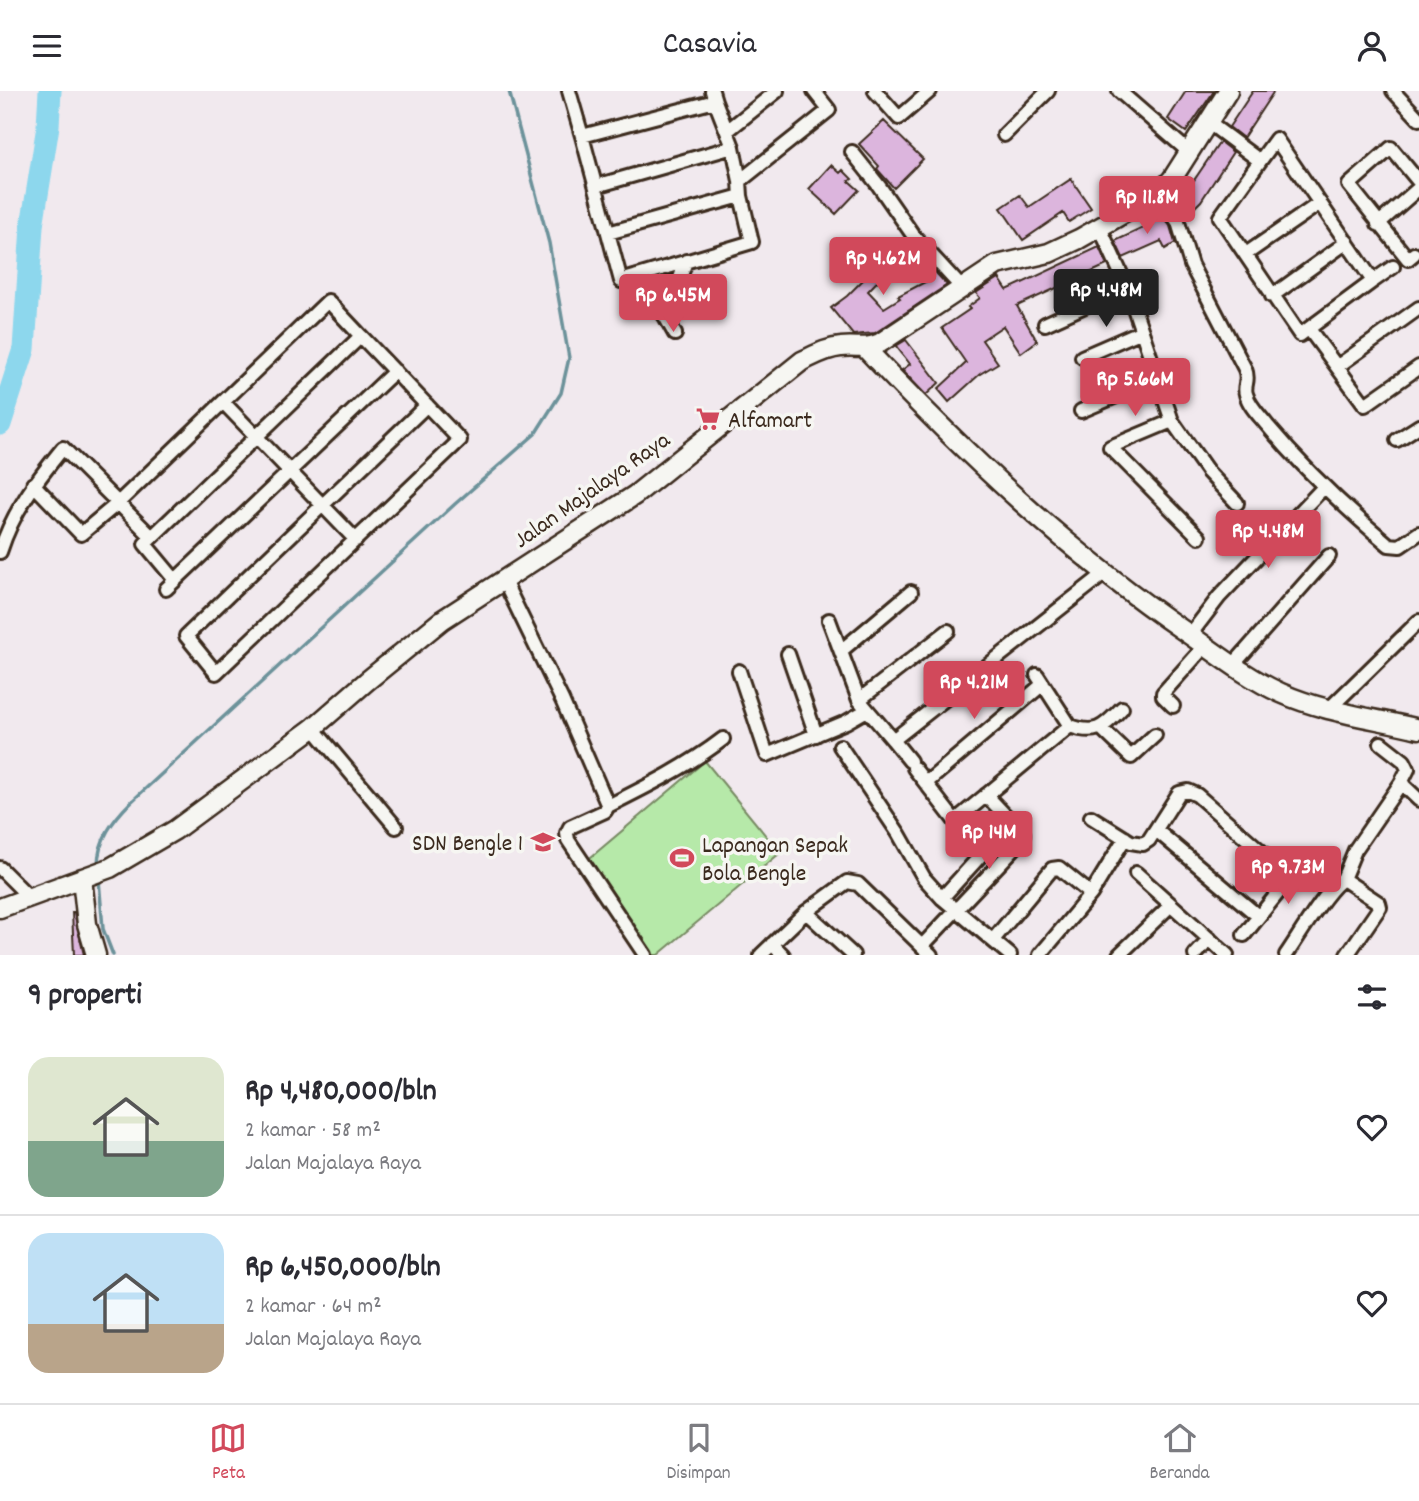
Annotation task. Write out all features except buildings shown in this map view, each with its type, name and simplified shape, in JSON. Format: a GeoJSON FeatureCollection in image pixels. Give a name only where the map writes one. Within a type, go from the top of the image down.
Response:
{"type":"FeatureCollection","features":[{"type":"Feature","properties":{"kind":"street"},"geometry":{"type":"LineString","coordinates":[[727,131],[777,91]]}},
{"type":"Feature","properties":{"kind":"street"},"geometry":{"type":"LineString","coordinates":[[740,181],[829,110],[814,91]]}},
{"type":"Feature","properties":{"kind":"street"},"geometry":{"type":"LineString","coordinates":[[875,91],[899,118],[930,91]]}},
{"type":"Feature","properties":{"kind":"street"},"geometry":{"type":"LineString","coordinates":[[1004,135],[1048,91]]}},
{"type":"Feature","properties":{"kind":"street"},"geometry":{"type":"LineString","coordinates":[[1119,91],[1189,152]]}},
{"type":"Feature","properties":{"kind":"street","name":"Jalan Majalaya Raya"},"geometry":{"type":"LineString","coordinates":[[0,908],[110,868],[175,830],[313,728],[405,649],[503,579],[635,495],[802,361],[831,348],[845,346],[866,349],[891,338],[997,265],[1049,253],[1100,228],[1158,194],[1172,179],[1228,91]]}},
{"type":"Feature","properties":{"kind":"street"},"geometry":{"type":"LineString","coordinates":[[1393,91],[1419,120]]}},
{"type":"Feature","properties":{"kind":"street"},"geometry":{"type":"LineString","coordinates":[[574,92],[582,136],[621,281],[752,242],[733,147],[713,96],[582,136]]}},
{"type":"Feature","properties":{"kind":"street"},"geometry":{"type":"LineString","coordinates":[[1209,123],[1260,161]]}},
{"type":"Feature","properties":{"kind":"street"},"geometry":{"type":"LineString","coordinates":[[1373,281],[1276,139],[1220,217],[1300,335],[1393,267]]}},
{"type":"Feature","properties":{"kind":"street"},"geometry":{"type":"LineString","coordinates":[[596,186],[733,147]]}},
{"type":"Feature","properties":{"kind":"street"},"geometry":{"type":"LineString","coordinates":[[1417,254],[1408,259],[1349,185],[1391,148],[1419,182]]}},
{"type":"Feature","properties":{"kind":"street"},"geometry":{"type":"LineString","coordinates":[[852,152],[913,235],[962,288]]}},
{"type":"Feature","properties":{"kind":"street"},"geometry":{"type":"LineString","coordinates":[[1378,224],[1419,188]]}},
{"type":"Feature","properties":{"kind":"street"},"geometry":{"type":"LineString","coordinates":[[1158,194],[1178,222],[1191,265],[1249,378],[1245,393],[1251,404],[1289,451],[1324,487],[1393,547],[1400,547],[1419,533]]}},
{"type":"Feature","properties":{"kind":"street"},"geometry":{"type":"LineString","coordinates":[[608,233],[741,196]]}},
{"type":"Feature","properties":{"kind":"street"},"geometry":{"type":"LineString","coordinates":[[1246,254],[1320,203]]}},
{"type":"Feature","properties":{"kind":"street"},"geometry":{"type":"LineString","coordinates":[[1100,228],[1127,287],[1172,421],[1208,472],[1237,503]]}},
{"type":"Feature","properties":{"kind":"street"},"geometry":{"type":"LineString","coordinates":[[1272,296],[1347,242]]}},
{"type":"Feature","properties":{"kind":"street"},"geometry":{"type":"LineString","coordinates":[[666,318],[686,261]]}},
{"type":"Feature","properties":{"kind":"street"},"geometry":{"type":"LineString","coordinates":[[637,276],[675,334]]}},
{"type":"Feature","properties":{"kind":"street"},"geometry":{"type":"LineString","coordinates":[[1045,324],[1127,287]]}},
{"type":"Feature","properties":{"kind":"street"},"geometry":{"type":"LineString","coordinates":[[33,484],[81,534],[118,503],[328,301],[395,372],[427,405],[460,440],[216,673],[186,636],[427,405]]}},
{"type":"Feature","properties":{"kind":"street"},"geometry":{"type":"LineString","coordinates":[[1338,366],[1419,308]]}},
{"type":"Feature","properties":{"kind":"street"},"geometry":{"type":"LineString","coordinates":[[1309,329],[1365,405],[1419,367]]}},
{"type":"Feature","properties":{"kind":"street"},"geometry":{"type":"LineString","coordinates":[[1082,357],[1142,331]]}},
{"type":"Feature","properties":{"kind":"street"},"geometry":{"type":"LineString","coordinates":[[361,336],[145,544],[171,585],[395,372]]}},
{"type":"Feature","properties":{"kind":"street"},"geometry":{"type":"LineString","coordinates":[[866,349],[933,419],[1012,495],[1104,574],[1197,641],[1280,693],[1419,729]]}},
{"type":"Feature","properties":{"kind":"street"},"geometry":{"type":"LineString","coordinates":[[1081,411],[1159,377]]}},
{"type":"Feature","properties":{"kind":"street"},"geometry":{"type":"LineString","coordinates":[[223,402],[356,540]]}},
{"type":"Feature","properties":{"kind":"street"},"geometry":{"type":"LineString","coordinates":[[1172,421],[1110,447],[1199,537]]}},
{"type":"Feature","properties":{"kind":"street"},"geometry":{"type":"LineString","coordinates":[[1397,440],[1419,426]]}},
{"type":"Feature","properties":{"kind":"street"},"geometry":{"type":"LineString","coordinates":[[0,552],[8,526],[33,484],[63,448],[152,537]]}},
{"type":"Feature","properties":{"kind":"street"},"geometry":{"type":"LineString","coordinates":[[1173,706],[1163,693],[1197,641],[1219,597],[1324,487]]}},
{"type":"Feature","properties":{"kind":"street"},"geometry":{"type":"LineString","coordinates":[[1234,664],[1328,556]]}},
{"type":"Feature","properties":{"kind":"street"},"geometry":{"type":"LineString","coordinates":[[893,740],[1104,574]]}},
{"type":"Feature","properties":{"kind":"street"},"geometry":{"type":"LineString","coordinates":[[503,579],[552,676],[608,806]]}},
{"type":"Feature","properties":{"kind":"street"},"geometry":{"type":"LineString","coordinates":[[842,650],[911,592]]}},
{"type":"Feature","properties":{"kind":"street"},"geometry":{"type":"LineString","coordinates":[[829,620],[863,705],[955,821],[1070,726]]}},
{"type":"Feature","properties":{"kind":"street"},"geometry":{"type":"LineString","coordinates":[[1330,708],[1419,621]]}},
{"type":"Feature","properties":{"kind":"street"},"geometry":{"type":"LineString","coordinates":[[740,671],[767,755],[846,722],[948,631]]}},
{"type":"Feature","properties":{"kind":"street"},"geometry":{"type":"LineString","coordinates":[[788,654],[816,735]]}},
{"type":"Feature","properties":{"kind":"street"},"geometry":{"type":"LineString","coordinates":[[926,783],[1040,680],[1070,726],[1086,730],[1101,728],[1122,708]]}},
{"type":"Feature","properties":{"kind":"street"},"geometry":{"type":"LineString","coordinates":[[313,728],[396,827]]}},
{"type":"Feature","properties":{"kind":"street"},"geometry":{"type":"LineString","coordinates":[[1101,728],[1132,757],[1155,735]]}},
{"type":"Feature","properties":{"kind":"street"},"geometry":{"type":"LineString","coordinates":[[627,955],[642,950],[567,837],[570,828],[672,773],[723,739]]}},
{"type":"Feature","properties":{"kind":"street"},"geometry":{"type":"LineString","coordinates":[[1286,955],[1339,881],[1343,880],[1359,844],[1408,769],[1407,765],[1381,743]]}},
{"type":"Feature","properties":{"kind":"street"},"geometry":{"type":"LineString","coordinates":[[840,746],[899,834],[917,867],[942,898],[1010,955]]}},
{"type":"Feature","properties":{"kind":"street"},"geometry":{"type":"LineString","coordinates":[[1401,783],[1419,800]]}},
{"type":"Feature","properties":{"kind":"street"},"geometry":{"type":"LineString","coordinates":[[1091,817],[1137,845],[1143,844],[1156,830],[1179,793],[1188,791],[1197,795],[1287,874],[1286,883],[1244,935]]}},
{"type":"Feature","properties":{"kind":"street"},"geometry":{"type":"LineString","coordinates":[[761,955],[806,912],[842,883],[853,882],[926,951],[955,910],[1022,840],[1023,834],[986,795]]}},
{"type":"Feature","properties":{"kind":"street"},"geometry":{"type":"LineString","coordinates":[[942,898],[1012,821]]}},
{"type":"Feature","properties":{"kind":"street"},"geometry":{"type":"LineString","coordinates":[[1156,830],[1258,916]]}},
{"type":"Feature","properties":{"kind":"street"},"geometry":{"type":"LineString","coordinates":[[1040,955],[1091,894],[1125,838]]}},
{"type":"Feature","properties":{"kind":"street"},"geometry":{"type":"LineString","coordinates":[[0,868],[29,897]]}},
{"type":"Feature","properties":{"kind":"street"},"geometry":{"type":"LineString","coordinates":[[993,940],[1054,868],[1059,868],[1091,894]]}},
{"type":"Feature","properties":{"kind":"street"},"geometry":{"type":"LineString","coordinates":[[1136,873],[1227,955]]}},
{"type":"Feature","properties":{"kind":"street"},"geometry":{"type":"LineString","coordinates":[[85,877],[87,924],[96,955]]}},
{"type":"Feature","properties":{"kind":"street"},"geometry":{"type":"LineString","coordinates":[[1343,880],[1379,903],[1380,907],[1347,955]]}},
{"type":"Feature","properties":{"kind":"street"},"geometry":{"type":"LineString","coordinates":[[1119,955],[1171,905]]}},
{"type":"Feature","properties":{"kind":"street"},"geometry":{"type":"LineString","coordinates":[[806,912],[852,955]]}},
{"type":"Feature","properties":{"kind":"street"},"geometry":{"type":"LineString","coordinates":[[1195,955],[1210,939]]}},
{"type":"Feature","properties":{"kind":"street"},"geometry":{"type":"LineString","coordinates":[[772,944],[783,955]]}},
{"type":"Feature","properties":{"kind":"green space","name":"Lapangan Sepak Bola Bengle"},"geometry":{"type":"Polygon","coordinates":[[[705,761],[780,853],[658,955],[653,955],[584,863],[705,761]]]}},
{"type":"Feature","properties":{"kind":"waterway"},"geometry":{"type":"LineString","coordinates":[[0,424],[24,349],[32,226],[48,126],[50,91]]}},
{"type":"Feature","properties":{"kind":"waterway"},"geometry":{"type":"LineString","coordinates":[[98,865],[101,847],[108,831],[130,803],[455,504],[535,434],[561,393],[569,358],[549,243],[509,91]]}},
{"type":"Feature","properties":{"kind":"waterway"},"geometry":{"type":"LineString","coordinates":[[99,880],[103,929],[113,955]]}},
{"type":"Feature","properties":{"kind":"place","name":"Alfamart"},"geometry":{"type":"Point","coordinates":[708,419]}},
{"type":"Feature","properties":{"kind":"place","name":"SDN Bengle 1"},"geometry":{"type":"Point","coordinates":[543,842]}},
{"type":"Feature","properties":{"kind":"place","name":"Lapangan Sepak Bola Bengle"},"geometry":{"type":"Point","coordinates":[682,858]}}]}
